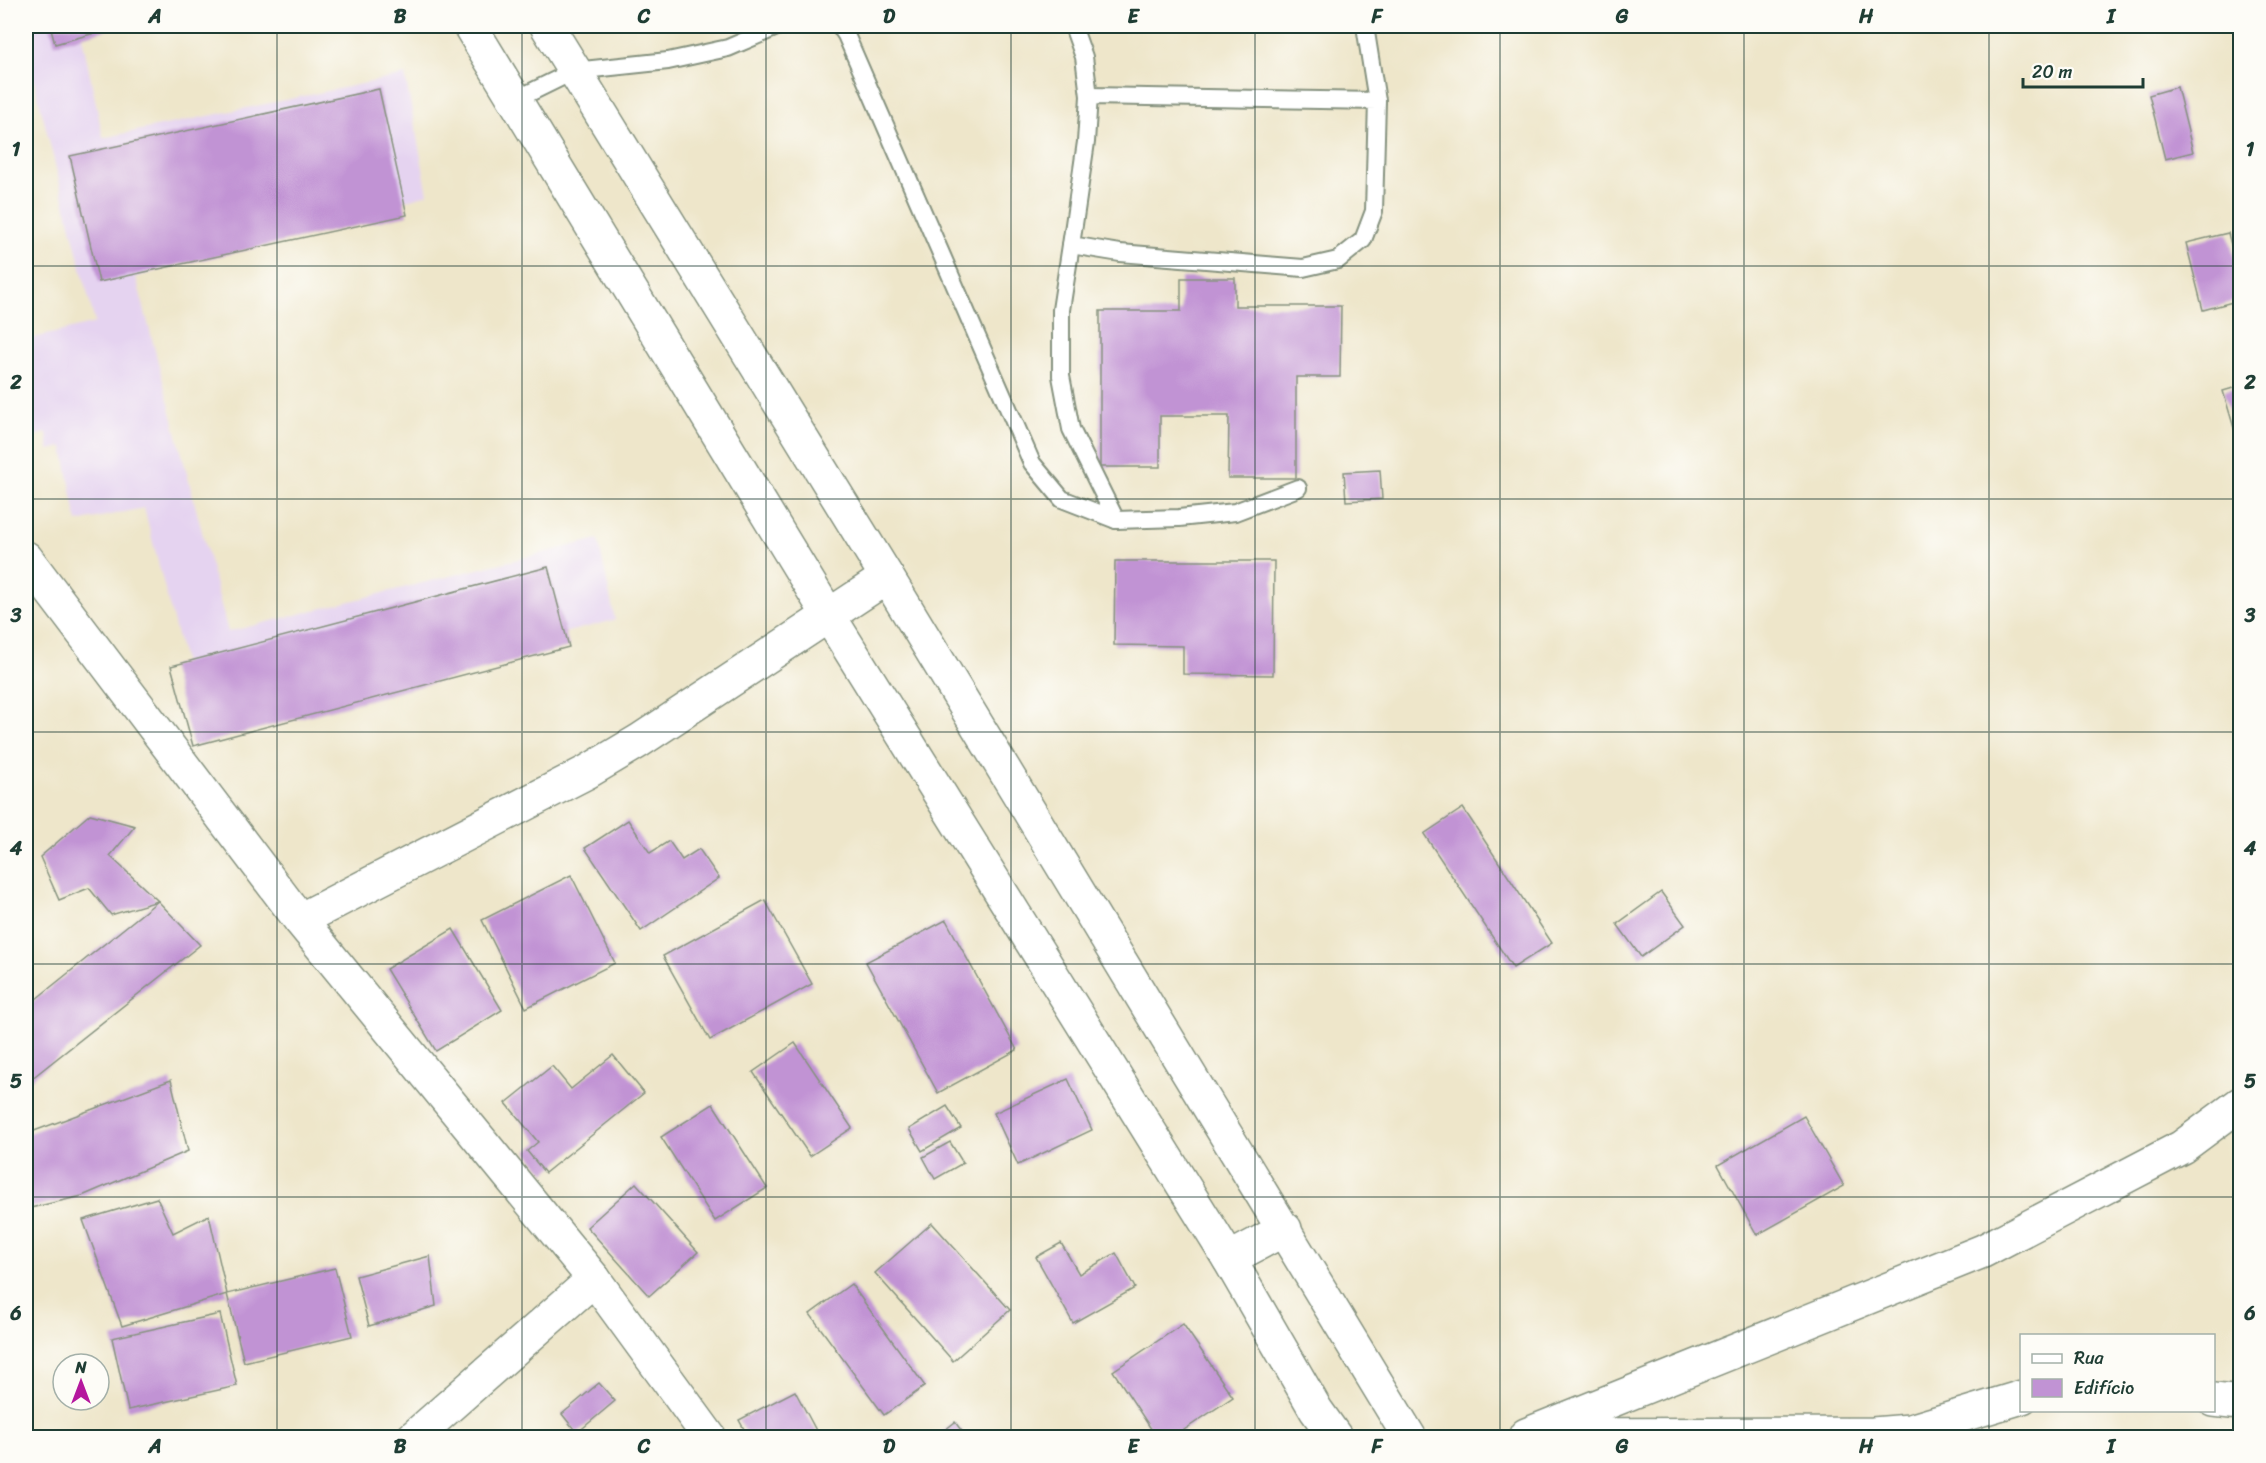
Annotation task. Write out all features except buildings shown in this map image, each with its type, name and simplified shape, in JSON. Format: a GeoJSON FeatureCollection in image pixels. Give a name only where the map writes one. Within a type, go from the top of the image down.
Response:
{"type":"FeatureCollection","features":[{"type":"Feature","properties":{"kind":"street"},"geometry":{"type":"LineString","coordinates":[[470,26],[829,616],[1229,1259],[1316,1410],[1336,1437]]}},
{"type":"Feature","properties":{"kind":"street"},"geometry":{"type":"LineString","coordinates":[[548,26],[887,577],[1410,1437]]}},
{"type":"Feature","properties":{"kind":"street"},"geometry":{"type":"LineString","coordinates":[[26,558],[300,920],[594,1278],[710,1437]]}},
{"type":"Feature","properties":{"kind":"street"},"geometry":{"type":"LineString","coordinates":[[300,920],[587,772],[639,741],[887,577]]}},
{"type":"Feature","properties":{"kind":"street"},"geometry":{"type":"LineString","coordinates":[[1521,1436],[1983,1251],[2182,1147],[2241,1104]]}},
{"type":"Feature","properties":{"kind":"street"},"geometry":{"type":"LineString","coordinates":[[1229,1259],[1285,1229]]}},
{"type":"Feature","properties":{"kind":"street"},"geometry":{"type":"LineString","coordinates":[[413,1437],[594,1278]]}},
{"type":"Feature","properties":{"kind":"street"},"geometry":{"type":"LineString","coordinates":[[1521,1436],[1873,1434],[1910,1431],[2020,1398]]}},
{"type":"Feature","properties":{"kind":"street"},"geometry":{"type":"LineString","coordinates":[[2215,1400],[2241,1403]]}},
{"type":"Feature","properties":{"kind":"lane"},"geometry":{"type":"LineString","coordinates":[[515,100],[574,71],[668,61],[728,48],[779,26]]}},
{"type":"Feature","properties":{"kind":"lane"},"geometry":{"type":"LineString","coordinates":[[840,26],[846,35],[1032,463],[1062,499],[1116,520],[1179,518],[1235,512],[1298,488]]}},
{"type":"Feature","properties":{"kind":"lane"},"geometry":{"type":"LineString","coordinates":[[1071,245],[1120,253],[1303,268],[1338,260],[1363,240],[1374,212],[1377,100],[1365,26]]}},
{"type":"Feature","properties":{"kind":"lane"},"geometry":{"type":"LineString","coordinates":[[1071,27],[1084,57],[1089,96],[1086,142],[1061,310],[1060,376],[1071,429],[1116,520]]}},
{"type":"Feature","properties":{"kind":"lane"},"geometry":{"type":"LineString","coordinates":[[1089,96],[1377,100]]}},
{"type":"Feature","properties":{"kind":"shaded area"},"geometry":{"type":"Polygon","coordinates":[[[26,26],[105,26],[81,32],[103,138],[405,75],[428,194],[136,277],[228,632],[598,539],[615,620],[200,724],[144,508],[77,522],[63,447],[49,450],[47,433],[27,438],[26,340],[95,323],[26,49],[26,26]]]}}]}
